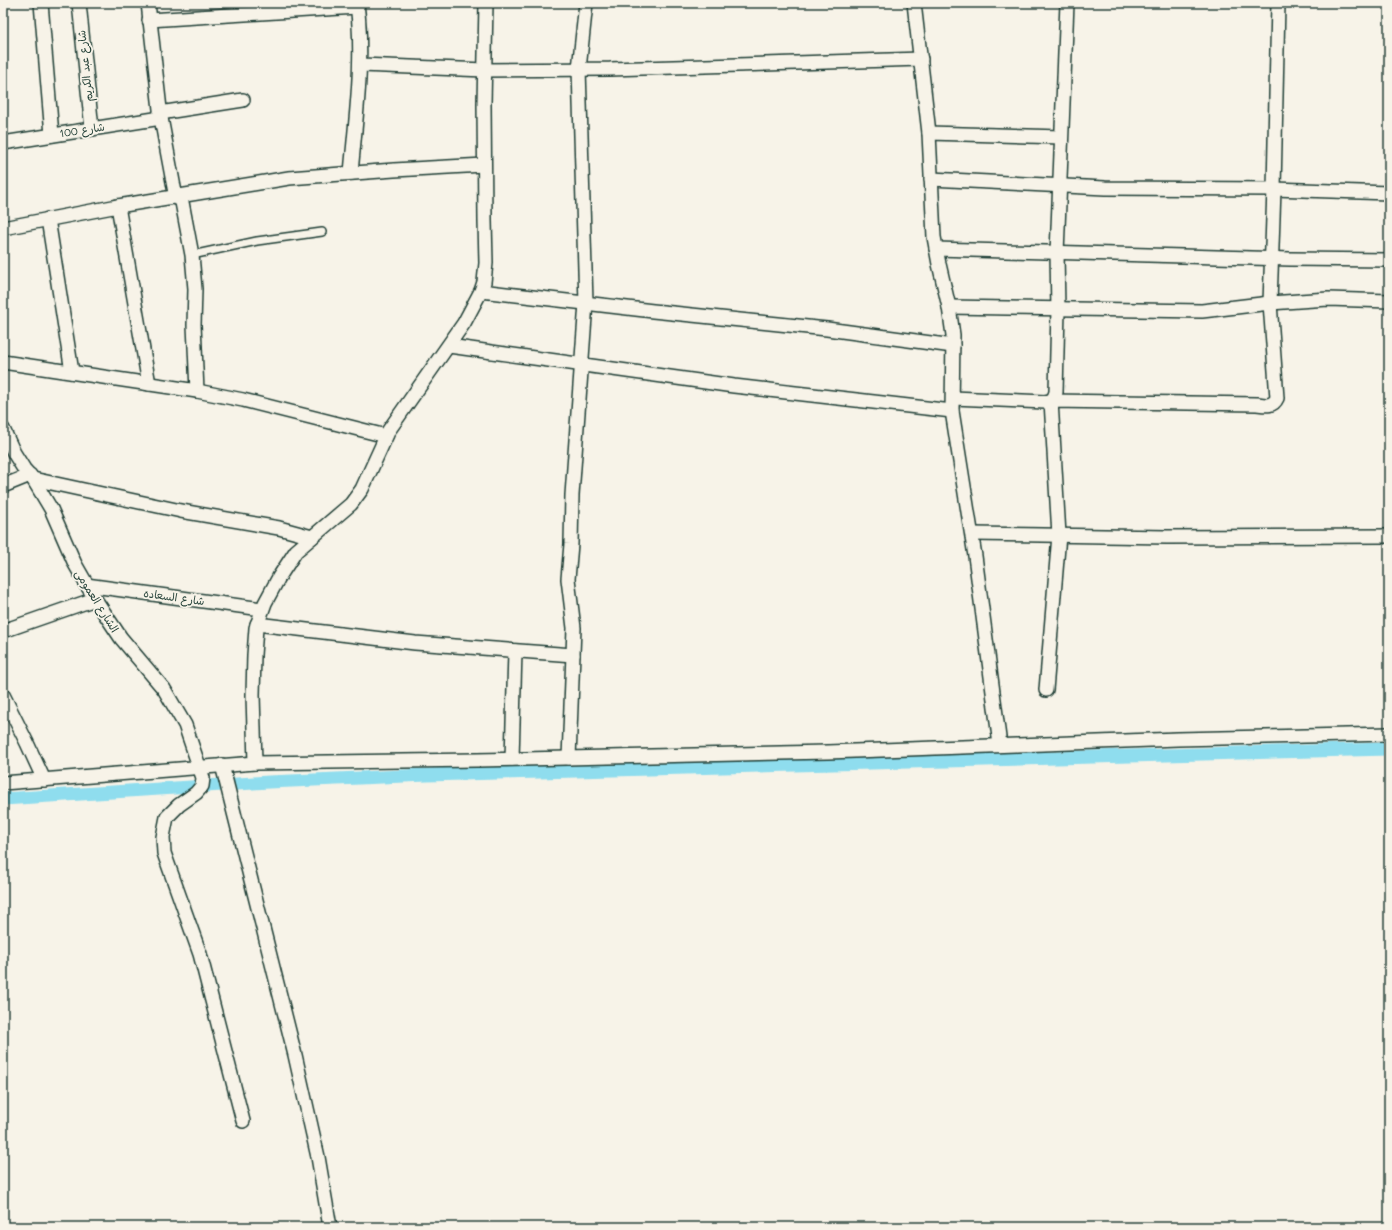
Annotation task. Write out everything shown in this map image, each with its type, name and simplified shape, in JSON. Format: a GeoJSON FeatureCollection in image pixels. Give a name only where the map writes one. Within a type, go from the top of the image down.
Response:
{"type":"FeatureCollection","features":[{"type":"Feature","properties":{"kind":"street"},"geometry":{"type":"LineString","coordinates":[[41,3],[52,135]]}},
{"type":"Feature","properties":{"kind":"street","name":"شارع عبد الكريم"},"geometry":{"type":"LineString","coordinates":[[79,3],[92,129]]}},
{"type":"Feature","properties":{"kind":"street"},"geometry":{"type":"LineString","coordinates":[[148,3],[160,115],[192,255],[195,289],[194,314],[197,391]]}},
{"type":"Feature","properties":{"kind":"street"},"geometry":{"type":"LineString","coordinates":[[255,763],[253,695],[254,655],[257,624],[262,609],[279,577],[296,552],[351,504],[362,489],[389,430],[464,323],[481,291],[484,282],[486,263],[484,166],[486,3]]}},
{"type":"Feature","properties":{"kind":"street"},"geometry":{"type":"LineString","coordinates":[[569,758],[573,613],[568,579],[586,303],[579,70],[586,3]]}},
{"type":"Feature","properties":{"kind":"street"},"geometry":{"type":"LineString","coordinates":[[914,3],[929,132],[934,237],[949,307],[953,335],[953,405],[1000,745]]}},
{"type":"Feature","properties":{"kind":"street"},"geometry":{"type":"LineString","coordinates":[[1046,690],[1059,535],[1051,401],[1056,392],[1058,310],[1057,253],[1067,3]]}},
{"type":"Feature","properties":{"kind":"street"},"geometry":{"type":"LineString","coordinates":[[449,346],[734,386],[953,405],[1051,401],[1257,404],[1268,406],[1275,403],[1277,398],[1270,303],[1278,3]]}},
{"type":"Feature","properties":{"kind":"street"},"geometry":{"type":"LineString","coordinates":[[149,20],[357,5],[360,27],[361,65],[351,173]]}},
{"type":"Feature","properties":{"kind":"street"},"geometry":{"type":"LineString","coordinates":[[361,65],[485,70],[579,70],[921,58]]}},
{"type":"Feature","properties":{"kind":"street","name":"شارع 100"},"geometry":{"type":"LineString","coordinates":[[3,143],[92,129],[243,100]]}},
{"type":"Feature","properties":{"kind":"street"},"geometry":{"type":"LineString","coordinates":[[929,132],[1061,137]]}},
{"type":"Feature","properties":{"kind":"street"},"geometry":{"type":"LineString","coordinates":[[3,228],[118,206],[289,178],[484,166]]}},
{"type":"Feature","properties":{"kind":"street"},"geometry":{"type":"LineString","coordinates":[[931,179],[1105,188],[1274,189],[1389,193]]}},
{"type":"Feature","properties":{"kind":"street"},"geometry":{"type":"LineString","coordinates":[[118,206],[149,384]]}},
{"type":"Feature","properties":{"kind":"street"},"geometry":{"type":"LineString","coordinates":[[48,219],[72,372]]}},
{"type":"Feature","properties":{"kind":"street"},"geometry":{"type":"LineString","coordinates":[[936,249],[1389,260]]}},
{"type":"Feature","properties":{"kind":"street"},"geometry":{"type":"LineString","coordinates":[[481,291],[827,329],[953,346]]}},
{"type":"Feature","properties":{"kind":"street"},"geometry":{"type":"LineString","coordinates":[[949,307],[1058,310],[1202,311],[1328,298],[1389,301]]}},
{"type":"Feature","properties":{"kind":"street"},"geometry":{"type":"LineString","coordinates":[[3,362],[197,391],[243,400],[386,436]]}},
{"type":"Feature","properties":{"kind":"street","name":"الشارع العمومى"},"geometry":{"type":"LineString","coordinates":[[4,434],[14,453],[32,477],[51,509],[65,542],[95,600],[121,638],[176,706],[185,724],[203,778],[202,786],[196,793],[173,810],[167,817],[163,837],[164,853],[200,954],[243,1120]]}},
{"type":"Feature","properties":{"kind":"street"},"geometry":{"type":"LineString","coordinates":[[3,486],[32,477],[181,511],[279,528],[312,537]]}},
{"type":"Feature","properties":{"kind":"street"},"geometry":{"type":"LineString","coordinates":[[972,534],[1167,537],[1389,536]]}},
{"type":"Feature","properties":{"kind":"street","name":"شارع السعاده"},"geometry":{"type":"LineString","coordinates":[[86,585],[262,609]]}},
{"type":"Feature","properties":{"kind":"street"},"geometry":{"type":"LineString","coordinates":[[3,631],[95,600]]}},
{"type":"Feature","properties":{"kind":"street"},"geometry":{"type":"LineString","coordinates":[[257,624],[415,643],[573,655]]}},
{"type":"Feature","properties":{"kind":"street"},"geometry":{"type":"LineString","coordinates":[[512,759],[515,651]]}},
{"type":"Feature","properties":{"kind":"street"},"geometry":{"type":"LineString","coordinates":[[3,695],[44,780]]}},
{"type":"Feature","properties":{"kind":"street"},"geometry":{"type":"LineString","coordinates":[[3,782],[255,763],[828,752],[1178,739],[1389,734]]}},
{"type":"Feature","properties":{"kind":"street"},"geometry":{"type":"LineString","coordinates":[[222,766],[295,1055],[318,1157],[330,1227]]}},
{"type":"Feature","properties":{"kind":"lane"},"geometry":{"type":"LineString","coordinates":[[192,255],[257,240],[322,232]]}},
{"type":"Feature","properties":{"kind":"waterway"},"geometry":{"type":"LineString","coordinates":[[3,799],[269,782],[427,775],[1389,749]]}}]}
